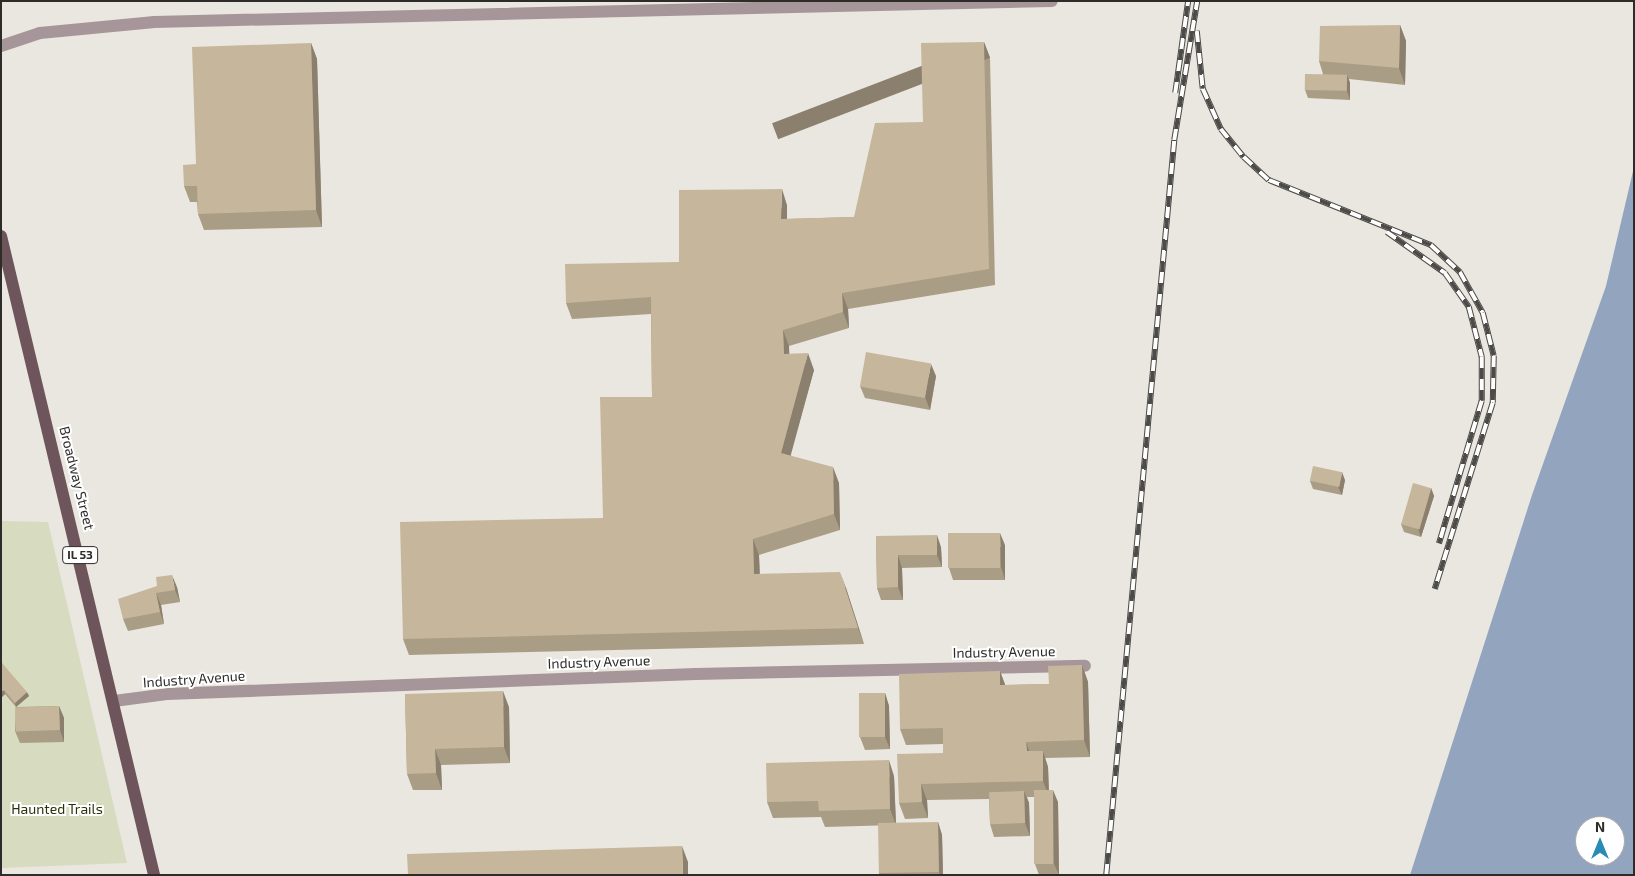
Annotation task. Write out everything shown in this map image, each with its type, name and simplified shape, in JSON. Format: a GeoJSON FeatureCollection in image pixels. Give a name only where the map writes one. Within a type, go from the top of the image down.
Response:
{"type":"FeatureCollection","features":[{"type":"Feature","properties":{"kind":"main road","name":"Broadway Street"},"geometry":{"type":"LineString","coordinates":[[1,236],[114,701],[154,875]]}},
{"type":"Feature","properties":{"kind":"street"},"geometry":{"type":"LineString","coordinates":[[1,46],[40,34],[154,22],[1052,1]]}},
{"type":"Feature","properties":{"kind":"street","name":"Industry Avenue"},"geometry":{"type":"LineString","coordinates":[[114,701],[167,694],[696,674],[1085,666]]}},
{"type":"Feature","properties":{"kind":"green space","name":"Haunted Trails"},"geometry":{"type":"Polygon","coordinates":[[[1,521],[48,522],[127,863],[1,868],[1,521]]]}},
{"type":"Feature","properties":{"kind":"water"},"geometry":{"type":"Polygon","coordinates":[[[1634,167],[1634,875],[1410,875],[1532,495],[1606,286],[1634,167]]]}},
{"type":"Feature","properties":{"kind":"building"},"geometry":{"type":"Polygon","coordinates":[[[1400,25],[1399,68],[1319,61],[1320,26],[1400,25]]]}},
{"type":"Feature","properties":{"kind":"building"},"geometry":{"type":"Polygon","coordinates":[[[984,42],[989,269],[842,293],[843,312],[783,330],[784,354],[808,353],[781,453],[833,467],[834,514],[753,539],[754,574],[840,572],[858,628],[403,639],[400,522],[603,518],[600,397],[652,397],[651,297],[566,303],[565,264],[679,262],[679,190],[782,189],[781,219],[854,217],[875,123],[923,122],[921,43],[984,42]]]}},
{"type":"Feature","properties":{"kind":"building"},"geometry":{"type":"Polygon","coordinates":[[[311,43],[316,210],[198,214],[197,186],[184,186],[183,165],[196,164],[192,47],[311,43]]]}},
{"type":"Feature","properties":{"kind":"building"},"geometry":{"type":"Polygon","coordinates":[[[1305,74],[1347,75],[1347,91],[1305,90],[1305,74]]]}},
{"type":"Feature","properties":{"kind":"building"},"geometry":{"type":"Polygon","coordinates":[[[866,352],[931,363],[925,398],[860,386],[866,352]]]}},
{"type":"Feature","properties":{"kind":"building"},"geometry":{"type":"Polygon","coordinates":[[[1313,466],[1342,472],[1339,487],[1310,481],[1313,466]]]}},
{"type":"Feature","properties":{"kind":"building"},"geometry":{"type":"Polygon","coordinates":[[[1413,483],[1431,488],[1419,530],[1401,524],[1413,483]]]}},
{"type":"Feature","properties":{"kind":"building"},"geometry":{"type":"Polygon","coordinates":[[[948,533],[1000,533],[1000,568],[948,568],[948,533]]]}},
{"type":"Feature","properties":{"kind":"building"},"geometry":{"type":"Polygon","coordinates":[[[937,535],[937,555],[898,555],[898,587],[877,588],[876,536],[937,535]]]}},
{"type":"Feature","properties":{"kind":"building"},"geometry":{"type":"Polygon","coordinates":[[[172,575],[175,590],[156,593],[160,612],[123,619],[118,599],[157,586],[156,577],[172,575]]]}},
{"type":"Feature","properties":{"kind":"building"},"geometry":{"type":"Polygon","coordinates":[[[1,662],[27,692],[15,703],[4,690],[1,692],[1,662]]]}},
{"type":"Feature","properties":{"kind":"building"},"geometry":{"type":"Polygon","coordinates":[[[1082,665],[1084,740],[1026,742],[1027,751],[1043,751],[1043,781],[921,784],[922,802],[899,803],[897,754],[943,753],[943,728],[900,729],[899,674],[1000,671],[1000,685],[1049,684],[1048,666],[1082,665]]]}},
{"type":"Feature","properties":{"kind":"building"},"geometry":{"type":"Polygon","coordinates":[[[503,691],[504,747],[435,749],[436,773],[407,774],[405,694],[503,691]]]}},
{"type":"Feature","properties":{"kind":"building"},"geometry":{"type":"Polygon","coordinates":[[[859,693],[885,693],[885,737],[859,737],[859,693]]]}},
{"type":"Feature","properties":{"kind":"building"},"geometry":{"type":"Polygon","coordinates":[[[59,706],[60,730],[16,732],[15,708],[59,706]]]}},
{"type":"Feature","properties":{"kind":"building"},"geometry":{"type":"Polygon","coordinates":[[[889,760],[890,809],[819,811],[818,801],[767,802],[766,763],[889,760]]]}},
{"type":"Feature","properties":{"kind":"building"},"geometry":{"type":"Polygon","coordinates":[[[1034,790],[1053,790],[1053,864],[1034,864],[1034,790]]]}},
{"type":"Feature","properties":{"kind":"building"},"geometry":{"type":"Polygon","coordinates":[[[1024,791],[1025,823],[990,824],[989,792],[1024,791]]]}},
{"type":"Feature","properties":{"kind":"building"},"geometry":{"type":"Polygon","coordinates":[[[938,822],[939,872],[879,873],[878,823],[938,822]]]}},
{"type":"Feature","properties":{"kind":"building"},"geometry":{"type":"Polygon","coordinates":[[[682,846],[683,875],[408,875],[407,854],[682,846]]]}},
{"type":"Feature","properties":{"kind":"railway"},"geometry":{"type":"LineString","coordinates":[[1175,93],[1188,1]]}},
{"type":"Feature","properties":{"kind":"railway"},"geometry":{"type":"LineString","coordinates":[[1106,875],[1174,140],[1197,1]]}},
{"type":"Feature","properties":{"kind":"railway"},"geometry":{"type":"LineString","coordinates":[[1197,31],[1203,89],[1221,129],[1244,157],[1269,180],[1431,245],[1460,272],[1483,313],[1494,356],[1493,403],[1435,589]]}},
{"type":"Feature","properties":{"kind":"railway"},"geometry":{"type":"LineString","coordinates":[[1387,232],[1445,273],[1469,307],[1482,357],[1482,401],[1439,544]]}}]}
